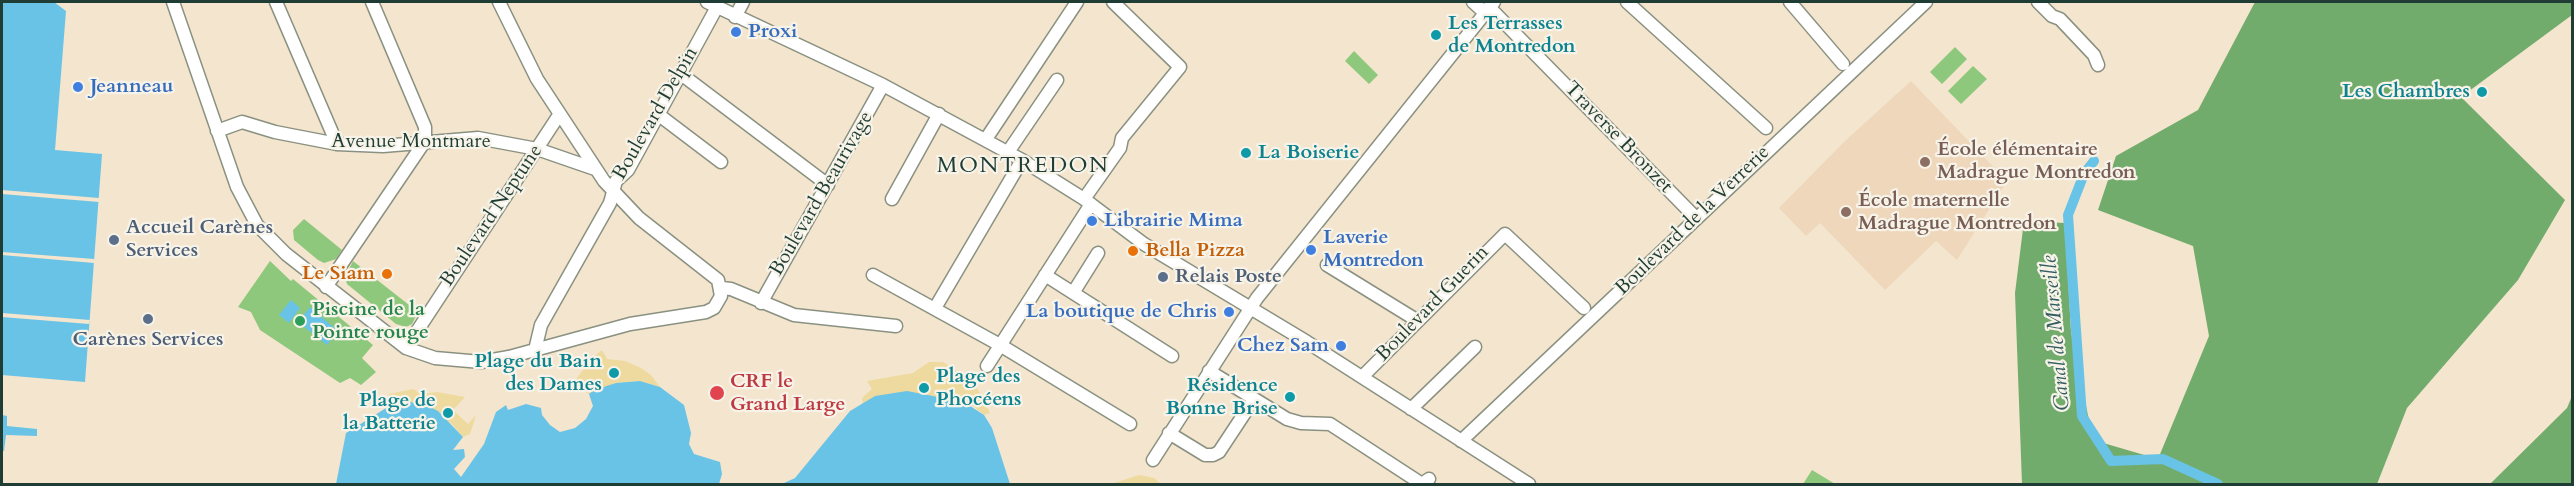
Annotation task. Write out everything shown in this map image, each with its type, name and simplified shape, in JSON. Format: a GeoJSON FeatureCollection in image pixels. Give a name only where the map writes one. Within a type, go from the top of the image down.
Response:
{"type":"FeatureCollection","features":[{"type":"Feature","properties":{"kind":"street"},"geometry":{"type":"LineString","coordinates":[[173,2],[237,187],[257,225],[272,242],[326,287],[406,348],[435,358],[461,361],[509,357],[630,324],[706,312],[718,302],[722,288],[714,274],[639,218],[613,192],[559,115],[515,38],[499,2]]}},
{"type":"Feature","properties":{"kind":"street"},"geometry":{"type":"LineString","coordinates":[[276,2],[337,144]]}},
{"type":"Feature","properties":{"kind":"street"},"geometry":{"type":"LineString","coordinates":[[326,287],[425,141],[425,127],[372,2]]}},
{"type":"Feature","properties":{"kind":"street"},"geometry":{"type":"LineString","coordinates":[[735,17],[744,2]]}},
{"type":"Feature","properties":{"kind":"street"},"geometry":{"type":"LineString","coordinates":[[986,139],[1077,2]]}},
{"type":"Feature","properties":{"kind":"street"},"geometry":{"type":"LineString","coordinates":[[987,366],[1045,275],[1120,148],[1122,138],[1180,67],[1113,2]]}},
{"type":"Feature","properties":{"kind":"street","name":"Traverse Bronzet"},"geometry":{"type":"LineString","coordinates":[[1473,2],[1489,7],[1696,218]]}},
{"type":"Feature","properties":{"kind":"street"},"geometry":{"type":"LineString","coordinates":[[1627,2],[1766,128]]}},
{"type":"Feature","properties":{"kind":"street"},"geometry":{"type":"LineString","coordinates":[[1790,2],[1843,64]]}},
{"type":"Feature","properties":{"kind":"street","name":"Boulevard de la Verrerie"},"geometry":{"type":"LineString","coordinates":[[1461,441],[1924,2]]}},
{"type":"Feature","properties":{"kind":"street"},"geometry":{"type":"LineString","coordinates":[[2038,2],[2052,16],[2060,19]]}},
{"type":"Feature","properties":{"kind":"street"},"geometry":{"type":"LineString","coordinates":[[2046,2],[2094,55],[2098,65]]}},
{"type":"Feature","properties":{"kind":"street"},"geometry":{"type":"LineString","coordinates":[[712,4],[735,17],[883,85],[1022,160],[1088,202],[1144,244],[1362,377],[1529,484]]}},
{"type":"Feature","properties":{"kind":"street","name":"Boulevard Delpin"},"geometry":{"type":"LineString","coordinates":[[535,350],[541,325],[610,202],[616,181],[628,170],[681,74],[712,4]]}},
{"type":"Feature","properties":{"kind":"street"},"geometry":{"type":"LineString","coordinates":[[1153,460],[1250,308],[1489,7]]}},
{"type":"Feature","properties":{"kind":"street"},"geometry":{"type":"LineString","coordinates":[[681,74],[828,185]]}},
{"type":"Feature","properties":{"kind":"street"},"geometry":{"type":"LineString","coordinates":[[1008,152],[1057,80]]}},
{"type":"Feature","properties":{"kind":"street","name":"Boulevard Beaurivage"},"geometry":{"type":"LineString","coordinates":[[761,303],[883,85]]}},
{"type":"Feature","properties":{"kind":"street"},"geometry":{"type":"LineString","coordinates":[[659,114],[721,162]]}},
{"type":"Feature","properties":{"kind":"street"},"geometry":{"type":"LineString","coordinates":[[892,199],[939,114]]}},
{"type":"Feature","properties":{"kind":"street","name":"Boulevard Neptune"},"geometry":{"type":"LineString","coordinates":[[406,348],[559,115]]}},
{"type":"Feature","properties":{"kind":"street","name":"Avenue Montmare"},"geometry":{"type":"LineString","coordinates":[[217,131],[242,122],[275,132],[337,144],[383,146],[478,138],[537,150],[595,169]]}},
{"type":"Feature","properties":{"kind":"street"},"geometry":{"type":"LineString","coordinates":[[938,303],[1022,160]]}},
{"type":"Feature","properties":{"kind":"street","name":"Boulevard Guerin"},"geometry":{"type":"LineString","coordinates":[[1362,377],[1504,234],[1584,308]]}},
{"type":"Feature","properties":{"kind":"street"},"geometry":{"type":"LineString","coordinates":[[1073,293],[1098,253]]}},
{"type":"Feature","properties":{"kind":"street"},"geometry":{"type":"LineString","coordinates":[[1327,265],[1418,321]]}},
{"type":"Feature","properties":{"kind":"street"},"geometry":{"type":"LineString","coordinates":[[334,275],[351,305]]}},
{"type":"Feature","properties":{"kind":"street"},"geometry":{"type":"LineString","coordinates":[[873,275],[1000,345],[1130,424]]}},
{"type":"Feature","properties":{"kind":"street"},"geometry":{"type":"LineString","coordinates":[[1045,275],[1172,356]]}},
{"type":"Feature","properties":{"kind":"street"},"geometry":{"type":"LineString","coordinates":[[722,288],[731,289],[797,316],[896,326]]}},
{"type":"Feature","properties":{"kind":"street"},"geometry":{"type":"LineString","coordinates":[[1411,409],[1475,346]]}},
{"type":"Feature","properties":{"kind":"street"},"geometry":{"type":"LineString","coordinates":[[1209,371],[1287,419],[1301,423],[1330,424],[1422,484],[1429,479]]}},
{"type":"Feature","properties":{"kind":"street"},"geometry":{"type":"LineString","coordinates":[[1169,433],[1205,455],[1213,455],[1219,452],[1254,399]]}},
{"type":"Feature","properties":{"kind":"shaded area"},"geometry":{"type":"Polygon","coordinates":[[[1911,81],[2007,181],[1957,260],[1936,241],[1885,290],[1820,223],[1806,236],[1779,208],[1844,142],[1911,81]]]}},
{"type":"Feature","properties":{"kind":"green space"},"geometry":{"type":"Polygon","coordinates":[[[2255,2],[2572,2],[2572,15],[2461,97],[2565,200],[2518,280],[2407,408],[2377,484],[2022,484],[2015,293],[2024,221],[2065,223],[2071,332],[2093,440],[2158,459],[2209,336],[2193,246],[2098,210],[2116,156],[2198,110],[2255,2]]]}},
{"type":"Feature","properties":{"kind":"green space"},"geometry":{"type":"Polygon","coordinates":[[[1955,47],[1967,59],[1942,84],[1930,72],[1955,47]]]}},
{"type":"Feature","properties":{"kind":"green space"},"geometry":{"type":"Polygon","coordinates":[[[1354,51],[1378,75],[1369,84],[1345,61],[1354,51]]]}},
{"type":"Feature","properties":{"kind":"green space"},"geometry":{"type":"Polygon","coordinates":[[[1973,66],[1987,79],[1961,104],[1948,91],[1973,66]]]}},
{"type":"Feature","properties":{"kind":"green space"},"geometry":{"type":"Polygon","coordinates":[[[304,219],[342,250],[336,259],[324,263],[294,240],[293,230],[304,219]]]}},
{"type":"Feature","properties":{"kind":"green space","name":"Piscine de la Pointe rouge"},"geometry":{"type":"Polygon","coordinates":[[[270,261],[291,281],[293,279],[373,345],[362,358],[376,372],[361,385],[350,378],[340,383],[260,330],[251,312],[238,307],[270,261]]]}},
{"type":"Feature","properties":{"kind":"green space"},"geometry":{"type":"Polygon","coordinates":[[[353,261],[418,312],[412,324],[406,327],[396,324],[347,284],[345,277],[353,261]]]}},
{"type":"Feature","properties":{"kind":"green space"},"geometry":{"type":"Polygon","coordinates":[[[2572,396],[2572,484],[2490,484],[2567,408],[2572,396]]]}},
{"type":"Feature","properties":{"kind":"green space"},"geometry":{"type":"Polygon","coordinates":[[[1812,470],[1835,484],[1803,484],[1812,470]]]}},
{"type":"Feature","properties":{"kind":"sand","name":"Plage du Bain des Dames"},"geometry":{"type":"Polygon","coordinates":[[[602,350],[607,359],[625,361],[641,368],[651,375],[660,387],[640,381],[616,383],[589,394],[575,386],[577,378],[592,358],[602,350]]]}},
{"type":"Feature","properties":{"kind":"sand","name":"Plage des Phocéens"},"geometry":{"type":"Polygon","coordinates":[[[929,362],[943,362],[976,386],[990,413],[984,415],[973,406],[875,396],[863,404],[862,398],[872,389],[867,381],[913,373],[929,362]]]}},
{"type":"Feature","properties":{"kind":"sand","name":"Plage de la Batterie"},"geometry":{"type":"Polygon","coordinates":[[[413,389],[421,394],[437,392],[465,397],[453,410],[468,424],[476,415],[470,434],[463,437],[451,423],[399,400],[392,404],[389,394],[413,389]]]}},
{"type":"Feature","properties":{"kind":"sand"},"geometry":{"type":"Polygon","coordinates":[[[1139,475],[1154,478],[1161,484],[1111,484],[1139,475]]]}},
{"type":"Feature","properties":{"kind":"water"},"geometry":{"type":"Polygon","coordinates":[[[2,2],[54,2],[66,11],[55,150],[102,154],[85,382],[2,375],[2,2]]]}},
{"type":"Feature","properties":{"kind":"water"},"geometry":{"type":"Polygon","coordinates":[[[291,300],[300,308],[289,323],[279,315],[291,300]]]}},
{"type":"Feature","properties":{"kind":"water"},"geometry":{"type":"Polygon","coordinates":[[[310,307],[338,331],[327,345],[298,322],[310,307]]]}},
{"type":"Feature","properties":{"kind":"water"},"geometry":{"type":"Polygon","coordinates":[[[640,381],[660,387],[684,405],[691,433],[689,444],[694,454],[720,462],[722,474],[719,484],[336,484],[346,433],[399,400],[426,405],[438,411],[463,437],[453,450],[464,449],[465,457],[454,469],[461,477],[484,444],[496,412],[506,405],[508,410],[526,404],[541,408],[542,415],[560,432],[575,428],[586,419],[593,406],[589,394],[594,390],[616,383],[640,381]]]}},
{"type":"Feature","properties":{"kind":"water"},"geometry":{"type":"Polygon","coordinates":[[[907,391],[964,402],[984,415],[992,428],[1010,484],[782,484],[795,478],[850,411],[875,396],[907,391]]]}},
{"type":"Feature","properties":{"kind":"water"},"geometry":{"type":"Polygon","coordinates":[[[2,415],[7,416],[7,426],[37,429],[37,436],[6,435],[4,451],[2,451],[2,415]]]}},
{"type":"Feature","properties":{"kind":"pier"},"geometry":{"type":"Polygon","coordinates":[[[2,190],[99,198],[99,202],[2,194],[2,190]]]}},
{"type":"Feature","properties":{"kind":"pier"},"geometry":{"type":"Polygon","coordinates":[[[2,252],[94,259],[94,263],[2,255],[2,252]]]}},
{"type":"Feature","properties":{"kind":"pier"},"geometry":{"type":"Polygon","coordinates":[[[2,313],[90,320],[89,324],[2,317],[2,313]]]}},
{"type":"Feature","properties":{"kind":"waterway","name":"Canal de Marseille"},"geometry":{"type":"LineString","coordinates":[[2094,161],[2084,174],[2068,215],[2082,416],[2111,461],[2163,459],[2218,484]]}},
{"type":"Feature","properties":{"kind":"place","name":"Proxi"},"geometry":{"type":"Point","coordinates":[736,32]}},
{"type":"Feature","properties":{"kind":"place","name":"Les Terrasses de Montredon"},"geometry":{"type":"Point","coordinates":[1436,35]}},
{"type":"Feature","properties":{"kind":"place","name":"Jeanneau"},"geometry":{"type":"Point","coordinates":[78,87]}},
{"type":"Feature","properties":{"kind":"place","name":"Les Chambres"},"geometry":{"type":"Point","coordinates":[2482,92]}},
{"type":"Feature","properties":{"kind":"place","name":"La Boiserie"},"geometry":{"type":"Point","coordinates":[1246,153]}},
{"type":"Feature","properties":{"kind":"place","name":"École élémentaire Madrague Montredon"},"geometry":{"type":"Point","coordinates":[1925,162]}},
{"type":"Feature","properties":{"kind":"place","name":"École maternelle Madrague Montredon"},"geometry":{"type":"Point","coordinates":[1846,212]}},
{"type":"Feature","properties":{"kind":"place","name":"Librairie Mima"},"geometry":{"type":"Point","coordinates":[1092,221]}},
{"type":"Feature","properties":{"kind":"place","name":"Accueil Carènes Services"},"geometry":{"type":"Point","coordinates":[114,240]}},
{"type":"Feature","properties":{"kind":"place","name":"Laverie Montredon"},"geometry":{"type":"Point","coordinates":[1311,250]}},
{"type":"Feature","properties":{"kind":"place","name":"Bella Pizza"},"geometry":{"type":"Point","coordinates":[1133,251]}},
{"type":"Feature","properties":{"kind":"place","name":"Le Siam"},"geometry":{"type":"Point","coordinates":[387,274]}},
{"type":"Feature","properties":{"kind":"place","name":"Relais Poste"},"geometry":{"type":"Point","coordinates":[1163,277]}},
{"type":"Feature","properties":{"kind":"place","name":"La boutique de Chris"},"geometry":{"type":"Point","coordinates":[1229,312]}},
{"type":"Feature","properties":{"kind":"place","name":"Carènes Services"},"geometry":{"type":"Point","coordinates":[148,319]}},
{"type":"Feature","properties":{"kind":"place","name":"Piscine de la Pointe rouge"},"geometry":{"type":"Point","coordinates":[300,321]}},
{"type":"Feature","properties":{"kind":"place","name":"Chez Sam"},"geometry":{"type":"Point","coordinates":[1341,346]}},
{"type":"Feature","properties":{"kind":"place","name":"Plage du Bain des Dames"},"geometry":{"type":"Point","coordinates":[614,373]}},
{"type":"Feature","properties":{"kind":"place","name":"Plage des Phocéens"},"geometry":{"type":"Point","coordinates":[924,388]}},
{"type":"Feature","properties":{"kind":"place","name":"CRF le Grand Large"},"geometry":{"type":"Point","coordinates":[717,393]}},
{"type":"Feature","properties":{"kind":"place","name":"Résidence Bonne Brise"},"geometry":{"type":"Point","coordinates":[1290,397]}},
{"type":"Feature","properties":{"kind":"place","name":"Plage de la Batterie"},"geometry":{"type":"Point","coordinates":[448,413]}},
{"type":"Feature","properties":{"kind":"district","name":"MONTREDON"},"geometry":{"type":"Point","coordinates":[1023,167]}}]}
